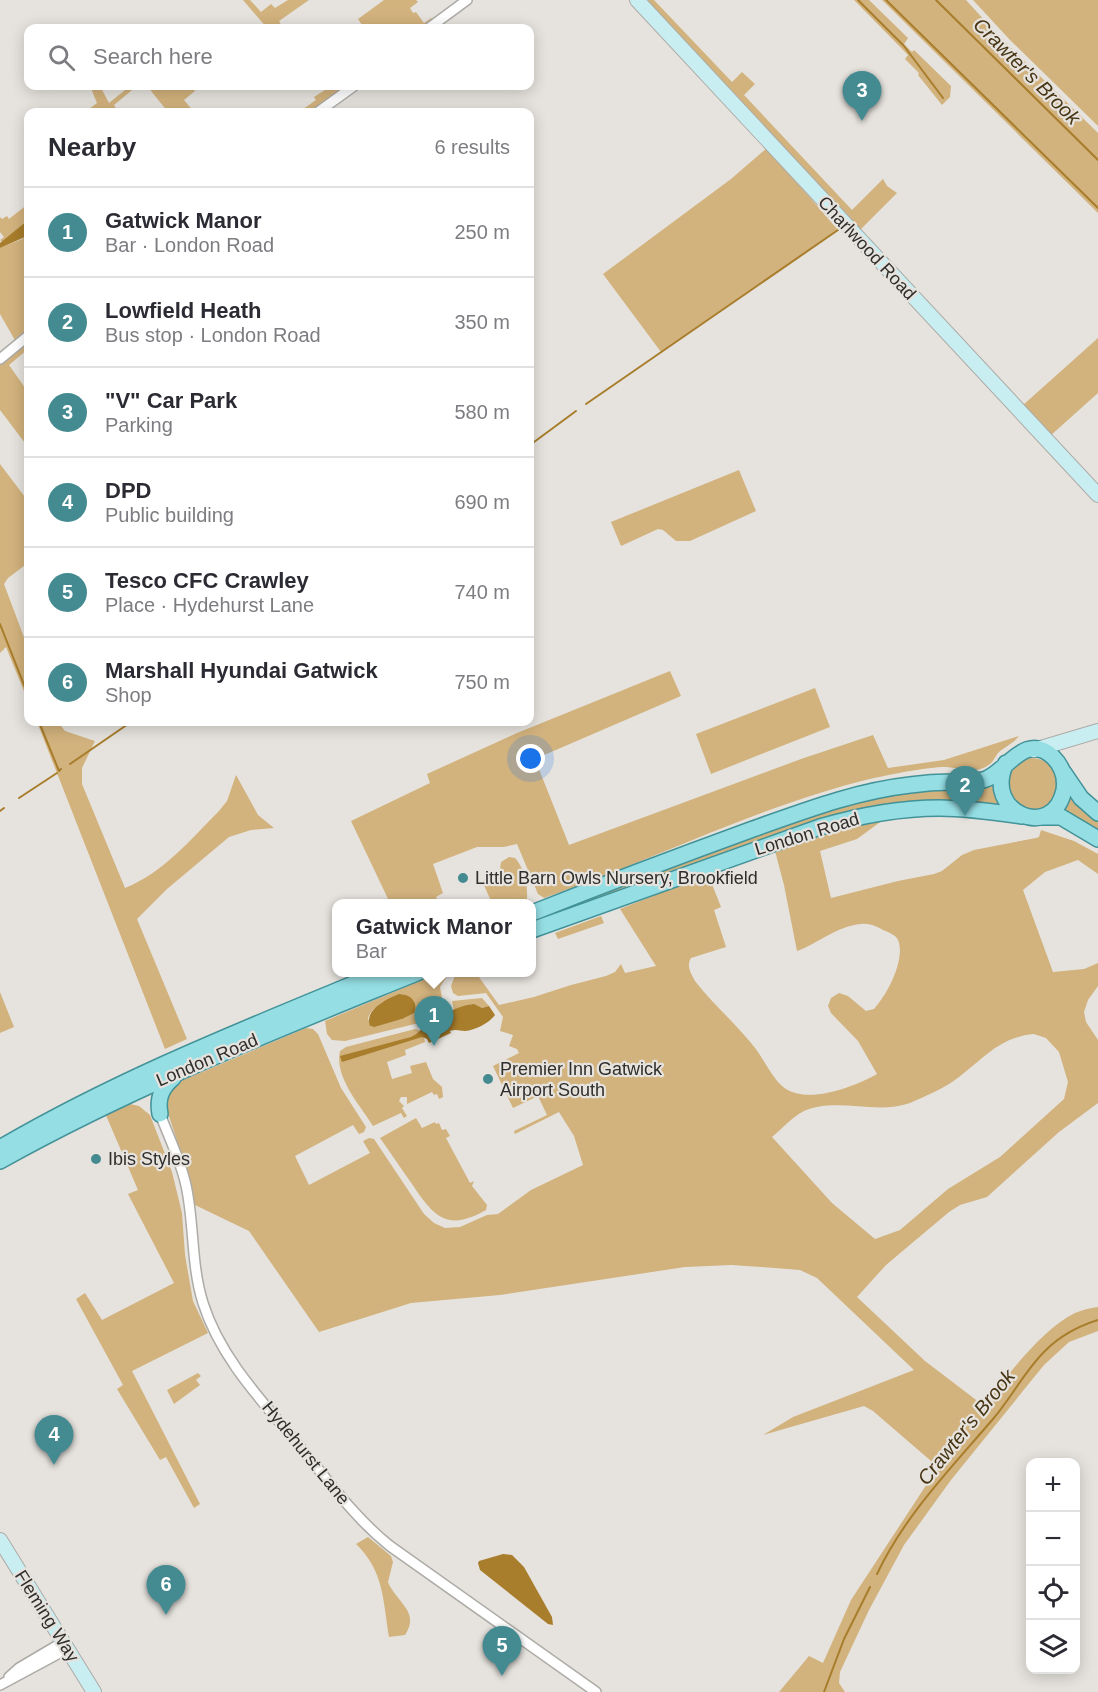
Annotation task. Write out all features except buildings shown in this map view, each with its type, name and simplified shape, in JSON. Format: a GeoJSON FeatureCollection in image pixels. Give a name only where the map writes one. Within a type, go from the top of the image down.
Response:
{"type":"FeatureCollection","features":[{"type":"Feature","properties":{"kind":"main road"},"geometry":{"type":"LineString","coordinates":[[1098,813],[1082,798],[1050,755],[1032,750],[1016,755],[1006,763],[1001,781],[1002,794],[1012,808],[1022,816],[1061,818],[1098,838]]}},
{"type":"Feature","properties":{"kind":"main road","name":"London Road"},"geometry":{"type":"LineString","coordinates":[[536,911],[635,872],[828,803],[897,787],[981,781],[991,777],[1006,763]]}},
{"type":"Feature","properties":{"kind":"main road"},"geometry":{"type":"LineString","coordinates":[[1039,817],[1052,811],[1060,800],[1065,783],[1063,772]]}},
{"type":"Feature","properties":{"kind":"main road","name":"London Road"},"geometry":{"type":"LineString","coordinates":[[536,928],[820,827],[853,818],[902,810],[939,808],[1022,816]]}},
{"type":"Feature","properties":{"kind":"main road","name":"London Road"},"geometry":{"type":"LineString","coordinates":[[0,1148],[38,1126],[132,1079],[241,1030],[370,977]]}},
{"type":"Feature","properties":{"kind":"main road","name":"London Road"},"geometry":{"type":"LineString","coordinates":[[0,1161],[126,1095],[408,977]]}},
{"type":"Feature","properties":{"kind":"main road"},"geometry":{"type":"LineString","coordinates":[[160,1114],[159,1100],[165,1085],[174,1077],[199,1063]]}},
{"type":"Feature","properties":{"kind":"main road"},"geometry":{"type":"LineString","coordinates":[[126,1095],[146,1098],[160,1114]]}},
{"type":"Feature","properties":{"kind":"street"},"geometry":{"type":"LineString","coordinates":[[434,24],[467,0]]}},
{"type":"Feature","properties":{"kind":"street","name":"Charlwood Road"},"geometry":{"type":"LineString","coordinates":[[637,0],[1098,495]]}},
{"type":"Feature","properties":{"kind":"street"},"geometry":{"type":"LineString","coordinates":[[324,108],[348,90]]}},
{"type":"Feature","properties":{"kind":"street"},"geometry":{"type":"LineString","coordinates":[[0,359],[24,339]]}},
{"type":"Feature","properties":{"kind":"street"},"geometry":{"type":"LineString","coordinates":[[1032,750],[1098,731]]}},
{"type":"Feature","properties":{"kind":"street"},"geometry":{"type":"LineString","coordinates":[[1063,772],[1062,759],[1065,749],[1077,738]]}},
{"type":"Feature","properties":{"kind":"street","name":"Hydehurst Lane"},"geometry":{"type":"LineString","coordinates":[[160,1114],[182,1171],[188,1195],[194,1263],[203,1303],[217,1337],[239,1372],[370,1530],[596,1692]]}},
{"type":"Feature","properties":{"kind":"street","name":"Fleming Way"},"geometry":{"type":"LineString","coordinates":[[0,1540],[94,1692]]}},
{"type":"Feature","properties":{"kind":"street"},"geometry":{"type":"LineString","coordinates":[[0,1685],[17,1669],[65,1645]]}},
{"type":"Feature","properties":{"kind":"shaded area"},"geometry":{"type":"Polygon","coordinates":[[[243,0],[250,0],[261,12],[271,4],[275,8],[288,0],[309,0],[279,21],[281,24],[264,24],[243,0]]]}},
{"type":"Feature","properties":{"kind":"shaded area"},"geometry":{"type":"Polygon","coordinates":[[[384,0],[416,0],[418,2],[410,8],[424,23],[431,18],[433,20],[441,16],[430,24],[361,24],[358,19],[384,0]]]}},
{"type":"Feature","properties":{"kind":"shaded area"},"geometry":{"type":"Polygon","coordinates":[[[643,0],[654,0],[732,82],[742,72],[755,84],[744,95],[852,210],[883,179],[887,186],[897,193],[858,232],[643,0]]]}},
{"type":"Feature","properties":{"kind":"shaded area"},"geometry":{"type":"Polygon","coordinates":[[[854,0],[869,0],[908,38],[904,44],[912,52],[914,50],[951,86],[950,97],[942,105],[918,75],[919,73],[905,59],[908,55],[854,0]]]}},
{"type":"Feature","properties":{"kind":"shaded area"},"geometry":{"type":"Polygon","coordinates":[[[882,0],[966,0],[997,34],[1098,133],[1098,213],[882,0]]]}},
{"type":"Feature","properties":{"kind":"shaded area"},"geometry":{"type":"Polygon","coordinates":[[[973,0],[1098,0],[1098,126],[1010,40],[973,0]]]}},
{"type":"Feature","properties":{"kind":"shaded area"},"geometry":{"type":"Polygon","coordinates":[[[92,90],[102,90],[109,103],[125,90],[132,90],[114,105],[116,108],[90,108],[97,103],[92,90]]]}},
{"type":"Feature","properties":{"kind":"shaded area"},"geometry":{"type":"Polygon","coordinates":[[[150,90],[195,91],[184,100],[191,108],[165,108],[150,90]]]}},
{"type":"Feature","properties":{"kind":"shaded area"},"geometry":{"type":"Polygon","coordinates":[[[325,90],[343,90],[319,108],[305,108],[316,100],[314,97],[325,90]]]}},
{"type":"Feature","properties":{"kind":"shaded area"},"geometry":{"type":"Polygon","coordinates":[[[767,148],[838,230],[661,352],[603,274],[731,179],[767,148]]]}},
{"type":"Feature","properties":{"kind":"shaded area"},"geometry":{"type":"Polygon","coordinates":[[[24,207],[24,223],[2,242],[0,240],[4,237],[0,232],[0,217],[2,219],[7,216],[9,219],[24,207]]]}},
{"type":"Feature","properties":{"kind":"shaded area"},"geometry":{"type":"Polygon","coordinates":[[[24,223],[24,237],[0,248],[0,243],[24,223]]]}},
{"type":"Feature","properties":{"kind":"shaded area"},"geometry":{"type":"Polygon","coordinates":[[[24,237],[24,352],[9,365],[24,386],[24,442],[0,410],[0,355],[16,342],[0,314],[0,248],[24,237]]]}},
{"type":"Feature","properties":{"kind":"shaded area"},"geometry":{"type":"Polygon","coordinates":[[[1098,338],[1098,393],[1050,436],[1022,406],[1098,338]]]}},
{"type":"Feature","properties":{"kind":"shaded area"},"geometry":{"type":"Polygon","coordinates":[[[0,464],[24,496],[24,566],[4,584],[24,637],[24,691],[6,647],[0,653],[0,464]]]}},
{"type":"Feature","properties":{"kind":"shaded area"},"geometry":{"type":"Polygon","coordinates":[[[739,470],[756,511],[690,541],[676,541],[663,530],[658,529],[621,546],[611,522],[739,470]]]}},
{"type":"Feature","properties":{"kind":"shaded area"},"geometry":{"type":"Polygon","coordinates":[[[670,671],[681,696],[535,759],[569,845],[801,759],[873,735],[888,768],[944,760],[1019,736],[985,767],[968,770],[946,767],[920,769],[832,789],[749,818],[544,898],[538,894],[517,844],[504,847],[477,847],[433,864],[443,893],[436,897],[437,899],[388,899],[351,821],[430,783],[427,774],[517,733],[670,671]]]}},
{"type":"Feature","properties":{"kind":"shaded area"},"geometry":{"type":"Polygon","coordinates":[[[815,688],[830,727],[711,774],[696,734],[815,688]]]}},
{"type":"Feature","properties":{"kind":"shaded area"},"geometry":{"type":"Polygon","coordinates":[[[39,726],[61,726],[65,731],[95,741],[82,768],[82,784],[125,888],[139,882],[164,865],[219,811],[227,801],[236,775],[258,815],[274,828],[251,830],[229,837],[167,889],[137,919],[187,1039],[165,1049],[39,726]]]}},
{"type":"Feature","properties":{"kind":"shaded area"},"geometry":{"type":"Polygon","coordinates":[[[1031,758],[1043,760],[1051,766],[1058,784],[1053,802],[1035,811],[1021,808],[1006,788],[1014,768],[1020,762],[1031,758]]]}},
{"type":"Feature","properties":{"kind":"shaded area"},"geometry":{"type":"Polygon","coordinates":[[[993,782],[1000,806],[915,804],[536,926],[536,918],[831,808],[888,793],[993,782]]]}},
{"type":"Feature","properties":{"kind":"shaded area"},"geometry":{"type":"Polygon","coordinates":[[[1069,793],[1098,820],[1098,833],[1061,810],[1069,793]]]}},
{"type":"Feature","properties":{"kind":"shaded area"},"geometry":{"type":"Polygon","coordinates":[[[883,820],[857,839],[820,851],[831,898],[934,874],[942,871],[962,855],[974,850],[1036,838],[1039,837],[1041,830],[1074,841],[1098,854],[1098,874],[1078,860],[1045,872],[1023,890],[1053,972],[1084,969],[1098,963],[1098,986],[1088,1000],[1084,1012],[1086,1022],[1098,1040],[1098,1103],[1059,1132],[987,1197],[960,1205],[949,1212],[886,1265],[857,1297],[925,1361],[984,1406],[1025,1355],[1063,1320],[1086,1309],[1098,1307],[1098,1331],[1069,1342],[1044,1365],[951,1480],[904,1545],[869,1610],[840,1672],[839,1683],[845,1692],[779,1692],[809,1656],[823,1663],[851,1600],[938,1467],[873,1411],[864,1406],[763,1435],[793,1417],[914,1370],[817,1278],[800,1270],[731,1265],[685,1267],[500,1295],[411,1303],[319,1332],[249,1231],[195,1205],[189,1177],[164,1101],[174,1084],[306,1028],[313,1029],[318,1034],[341,1088],[366,1127],[364,1132],[359,1134],[353,1125],[295,1156],[309,1185],[370,1153],[363,1141],[369,1138],[374,1139],[424,1214],[434,1223],[445,1228],[460,1227],[487,1215],[498,1214],[531,1190],[583,1165],[574,1136],[559,1112],[515,1134],[514,1131],[547,1115],[538,1096],[513,1108],[493,1066],[519,1053],[517,1049],[509,1046],[513,1035],[500,1031],[503,1017],[486,993],[458,996],[453,993],[451,986],[454,977],[479,977],[499,1005],[606,976],[615,972],[621,964],[625,973],[656,966],[620,909],[708,874],[721,907],[714,910],[726,947],[691,958],[689,967],[695,981],[755,1048],[781,1085],[790,1091],[815,1095],[855,1084],[877,1074],[858,1041],[831,1013],[828,1006],[831,998],[839,993],[848,996],[866,1011],[874,1009],[894,976],[900,948],[898,940],[892,934],[875,926],[861,924],[836,931],[797,951],[775,851],[861,824],[883,820]],[[1034,1034],[1011,1039],[948,1085],[910,1103],[884,1107],[842,1105],[816,1107],[804,1111],[772,1137],[832,1203],[875,1239],[900,1230],[948,1189],[1000,1157],[1064,1099],[1068,1082],[1059,1052],[1046,1038],[1034,1034]]]}},
{"type":"Feature","properties":{"kind":"shaded area"},"geometry":{"type":"Polygon","coordinates":[[[509,857],[515,858],[518,862],[526,883],[527,899],[490,899],[482,881],[500,870],[501,862],[509,857]]]}},
{"type":"Feature","properties":{"kind":"shaded area"},"geometry":{"type":"Polygon","coordinates":[[[601,916],[604,923],[558,939],[555,933],[601,916]]]}},
{"type":"Feature","properties":{"kind":"shaded area"},"geometry":{"type":"Polygon","coordinates":[[[430,977],[446,977],[440,987],[443,1003],[436,1012],[419,1023],[345,1041],[332,1040],[327,1034],[325,1021],[430,977]],[[404,994],[380,1003],[368,1018],[371,1027],[402,1019],[404,994]]]}},
{"type":"Feature","properties":{"kind":"shaded area"},"geometry":{"type":"Polygon","coordinates":[[[0,992],[14,1027],[0,1033],[0,992]]]}},
{"type":"Feature","properties":{"kind":"shaded area"},"geometry":{"type":"Polygon","coordinates":[[[399,994],[407,995],[412,999],[415,1005],[414,1013],[402,1019],[374,1027],[370,1026],[369,1020],[373,1010],[399,994]]]}},
{"type":"Feature","properties":{"kind":"shaded area"},"geometry":{"type":"Polygon","coordinates":[[[482,998],[489,1006],[482,1008],[471,1004],[454,1010],[452,1001],[482,998]]]}},
{"type":"Feature","properties":{"kind":"shaded area"},"geometry":{"type":"Polygon","coordinates":[[[474,1004],[482,1008],[489,1006],[495,1015],[478,1028],[450,1031],[451,1033],[429,1043],[422,1037],[342,1062],[340,1056],[411,1037],[443,1015],[462,1006],[474,1004]]]}},
{"type":"Feature","properties":{"kind":"shaded area"},"geometry":{"type":"Polygon","coordinates":[[[415,1029],[422,1031],[425,1042],[405,1050],[406,1055],[387,1062],[392,1079],[412,1073],[410,1066],[426,1062],[433,1079],[442,1087],[443,1097],[439,1099],[437,1094],[434,1095],[432,1092],[407,1104],[407,1097],[401,1097],[399,1101],[404,1106],[402,1108],[407,1116],[404,1118],[401,1113],[373,1126],[344,1081],[339,1061],[340,1051],[346,1047],[415,1029]]]}},
{"type":"Feature","properties":{"kind":"shaded area"},"geometry":{"type":"Polygon","coordinates":[[[130,1104],[139,1106],[150,1115],[172,1172],[182,1213],[185,1255],[193,1301],[208,1333],[132,1371],[200,1504],[194,1508],[166,1457],[160,1460],[117,1389],[123,1385],[76,1299],[85,1293],[102,1320],[174,1283],[128,1194],[138,1190],[105,1113],[130,1104]]]}},
{"type":"Feature","properties":{"kind":"shaded area"},"geometry":{"type":"Polygon","coordinates":[[[416,1118],[422,1128],[435,1122],[439,1123],[442,1130],[446,1129],[450,1136],[446,1138],[470,1183],[474,1181],[472,1186],[487,1205],[486,1210],[473,1217],[451,1220],[435,1213],[427,1205],[380,1138],[416,1118]]]}},
{"type":"Feature","properties":{"kind":"shaded area"},"geometry":{"type":"Polygon","coordinates":[[[198,1373],[201,1376],[196,1380],[200,1385],[174,1404],[167,1390],[198,1373]]]}},
{"type":"Feature","properties":{"kind":"shaded area"},"geometry":{"type":"Polygon","coordinates":[[[368,1537],[391,1556],[393,1562],[388,1582],[409,1613],[409,1627],[405,1635],[389,1637],[381,1587],[372,1565],[356,1544],[368,1537]]]}},
{"type":"Feature","properties":{"kind":"shaded area"},"geometry":{"type":"Polygon","coordinates":[[[503,1554],[512,1555],[524,1567],[552,1617],[553,1625],[548,1624],[480,1570],[479,1561],[503,1554]]]}},
{"type":"Feature","properties":{"kind":"waterway"},"geometry":{"type":"LineString","coordinates":[[858,0],[904,46],[943,98]]}},
{"type":"Feature","properties":{"kind":"waterway"},"geometry":{"type":"LineString","coordinates":[[886,0],[1098,208]]}},
{"type":"Feature","properties":{"kind":"waterway","name":"Crawter's Brook"},"geometry":{"type":"LineString","coordinates":[[936,0],[1098,160]]}},
{"type":"Feature","properties":{"kind":"waterway"},"geometry":{"type":"LineString","coordinates":[[586,404],[838,230]]}},
{"type":"Feature","properties":{"kind":"waterway"},"geometry":{"type":"LineString","coordinates":[[534,442],[576,411]]}},
{"type":"Feature","properties":{"kind":"waterway"},"geometry":{"type":"LineString","coordinates":[[0,624],[24,685]]}},
{"type":"Feature","properties":{"kind":"waterway"},"geometry":{"type":"LineString","coordinates":[[41,726],[59,771],[61,769]]}},
{"type":"Feature","properties":{"kind":"waterway"},"geometry":{"type":"LineString","coordinates":[[70,764],[125,726]]}},
{"type":"Feature","properties":{"kind":"waterway"},"geometry":{"type":"LineString","coordinates":[[19,798],[57,773]]}},
{"type":"Feature","properties":{"kind":"waterway"},"geometry":{"type":"LineString","coordinates":[[0,811],[4,808]]}},
{"type":"Feature","properties":{"kind":"waterway","name":"Crawter's Brook"},"geometry":{"type":"LineString","coordinates":[[877,1574],[888,1552],[915,1512],[1000,1411],[1038,1358],[1064,1336],[1098,1320]]}},
{"type":"Feature","properties":{"kind":"waterway","name":"Crawter's Brook"},"geometry":{"type":"LineString","coordinates":[[824,1692],[844,1639],[870,1587]]}},
{"type":"Feature","properties":{"kind":"place","name":"\"V\" Car Park"},"geometry":{"type":"Point","coordinates":[862,121]}},
{"type":"Feature","properties":{"kind":"place","name":"Lowfield Heath"},"geometry":{"type":"Point","coordinates":[965,816]}},
{"type":"Feature","properties":{"kind":"place","name":"Little Barn Owls Nursery, Brookfield"},"geometry":{"type":"Point","coordinates":[463,878]}},
{"type":"Feature","properties":{"kind":"place","name":"Gatwick Manor"},"geometry":{"type":"Point","coordinates":[434,1046]}},
{"type":"Feature","properties":{"kind":"place","name":"Premier Inn Gatwick Airport South"},"geometry":{"type":"Point","coordinates":[488,1079]}},
{"type":"Feature","properties":{"kind":"place","name":"Ibis Styles"},"geometry":{"type":"Point","coordinates":[96,1159]}},
{"type":"Feature","properties":{"kind":"place","name":"DPD"},"geometry":{"type":"Point","coordinates":[54,1465]}},
{"type":"Feature","properties":{"kind":"place","name":"Marshall Hyundai Gatwick"},"geometry":{"type":"Point","coordinates":[166,1615]}},
{"type":"Feature","properties":{"kind":"place","name":"Tesco CFC Crawley"},"geometry":{"type":"Point","coordinates":[502,1676]}}]}
